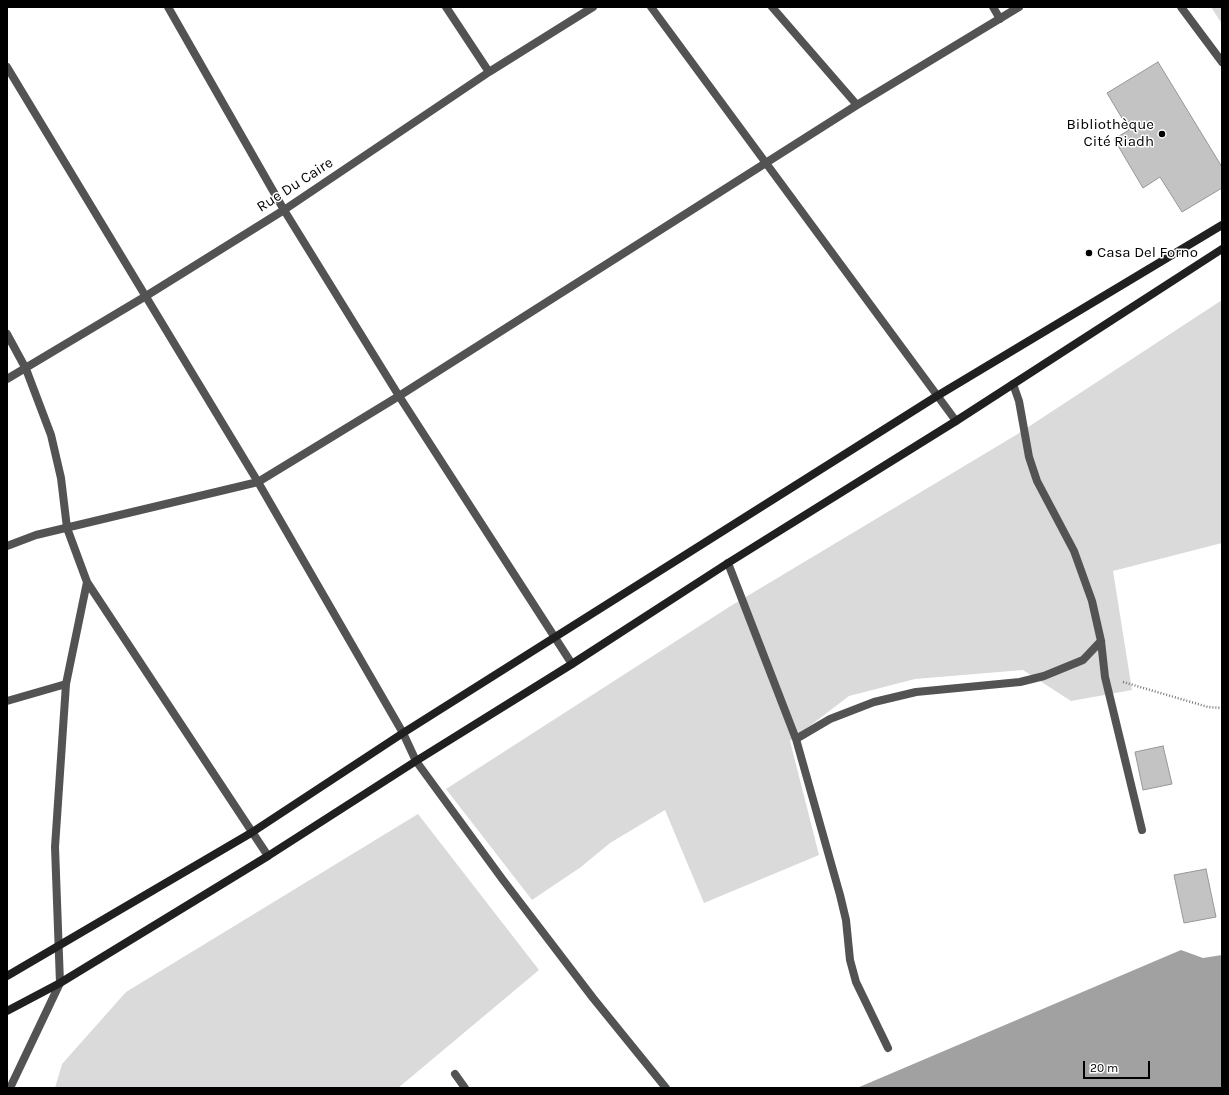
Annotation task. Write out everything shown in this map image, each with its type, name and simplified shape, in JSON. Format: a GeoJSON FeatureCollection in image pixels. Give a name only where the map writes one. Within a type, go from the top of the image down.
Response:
{"type":"FeatureCollection","features":[{"type":"Feature","properties":{"kind":"main road"},"geometry":{"type":"LineString","coordinates":[[7,976],[60,947],[251,833],[403,733],[937,396],[1222,225]]}},
{"type":"Feature","properties":{"kind":"main road"},"geometry":{"type":"LineString","coordinates":[[7,1011],[60,983],[268,856],[416,761],[572,664],[728,563],[956,421],[1222,249]]}},
{"type":"Feature","properties":{"kind":"street"},"geometry":{"type":"LineString","coordinates":[[168,7],[284,210],[399,396],[572,664]]}},
{"type":"Feature","properties":{"kind":"street"},"geometry":{"type":"LineString","coordinates":[[446,7],[489,72]]}},
{"type":"Feature","properties":{"kind":"street","name":"Rue Du Caire"},"geometry":{"type":"LineString","coordinates":[[7,379],[146,296],[284,210],[489,72],[593,7]]}},
{"type":"Feature","properties":{"kind":"street"},"geometry":{"type":"LineString","coordinates":[[651,7],[765,164],[956,421]]}},
{"type":"Feature","properties":{"kind":"street"},"geometry":{"type":"LineString","coordinates":[[772,7],[857,105]]}},
{"type":"Feature","properties":{"kind":"street"},"geometry":{"type":"LineString","coordinates":[[993,7],[1000,19]]}},
{"type":"Feature","properties":{"kind":"street"},"geometry":{"type":"LineString","coordinates":[[7,546],[36,535],[258,482],[399,396],[857,105],[1019,7]]}},
{"type":"Feature","properties":{"kind":"street"},"geometry":{"type":"LineString","coordinates":[[1181,7],[1222,62]]}},
{"type":"Feature","properties":{"kind":"street"},"geometry":{"type":"LineString","coordinates":[[7,67],[258,482],[403,733],[416,761],[512,893],[593,998],[666,1088]]}},
{"type":"Feature","properties":{"kind":"street"},"geometry":{"type":"LineString","coordinates":[[7,334],[26,369],[51,436],[61,478],[67,528],[87,582],[251,833],[268,856]]}},
{"type":"Feature","properties":{"kind":"street"},"geometry":{"type":"LineString","coordinates":[[1013,384],[1019,401],[1029,458],[1037,481],[1074,551],[1092,601],[1101,640],[1105,677],[1142,830]]}},
{"type":"Feature","properties":{"kind":"street"},"geometry":{"type":"LineString","coordinates":[[728,563],[796,739],[840,895],[846,920],[850,960],[856,982],[888,1048]]}},
{"type":"Feature","properties":{"kind":"street"},"geometry":{"type":"LineString","coordinates":[[9,1083],[60,983],[60,947],[55,847],[66,684],[87,582]]}},
{"type":"Feature","properties":{"kind":"street"},"geometry":{"type":"LineString","coordinates":[[796,739],[830,719],[874,702],[916,692],[1020,682],[1044,676],[1083,660],[1101,640]]}},
{"type":"Feature","properties":{"kind":"street"},"geometry":{"type":"LineString","coordinates":[[7,701],[66,684]]}},
{"type":"Feature","properties":{"kind":"street"},"geometry":{"type":"LineString","coordinates":[[454,1074],[465,1088]]}},
{"type":"Feature","properties":{"kind":"path"},"geometry":{"type":"LineString","coordinates":[[1105,677],[1158,691],[1208,707],[1222,708]]}},
{"type":"Feature","properties":{"kind":"shaded area"},"geometry":{"type":"Polygon","coordinates":[[[1211,7],[1222,7],[1222,24],[1211,7]]]}},
{"type":"Feature","properties":{"kind":"shaded area"},"geometry":{"type":"Polygon","coordinates":[[[1222,300],[1222,543],[1113,571],[1132,690],[1071,701],[1023,670],[915,679],[849,696],[790,741],[819,855],[704,903],[665,810],[610,843],[581,867],[532,900],[446,789],[729,607],[1016,435],[1222,300]]]}},
{"type":"Feature","properties":{"kind":"shaded area"},"geometry":{"type":"Polygon","coordinates":[[[418,814],[539,970],[398,1088],[55,1088],[62,1064],[126,992],[418,814]]]}},
{"type":"Feature","properties":{"kind":"shaded area"},"geometry":{"type":"Polygon","coordinates":[[[1181,950],[1203,958],[1222,955],[1222,1088],[857,1088],[1181,950]]]}},
{"type":"Feature","properties":{"kind":"building","name":"Bibliothèque Cité Riadh"},"geometry":{"type":"Polygon","coordinates":[[[1158,62],[1222,167],[1222,188],[1182,212],[1160,177],[1143,188],[1114,139],[1129,130],[1107,93],[1158,62]]]}},
{"type":"Feature","properties":{"kind":"building"},"geometry":{"type":"Polygon","coordinates":[[[1163,746],[1172,784],[1143,790],[1135,752],[1163,746]]]}},
{"type":"Feature","properties":{"kind":"building"},"geometry":{"type":"Polygon","coordinates":[[[1206,869],[1216,917],[1184,923],[1174,875],[1206,869]]]}},
{"type":"Feature","properties":{"kind":"place","name":"Bibliothèque Cité Riadh"},"geometry":{"type":"Point","coordinates":[1162,134]}},
{"type":"Feature","properties":{"kind":"place","name":"Casa Del Forno"},"geometry":{"type":"Point","coordinates":[1089,253]}}]}
